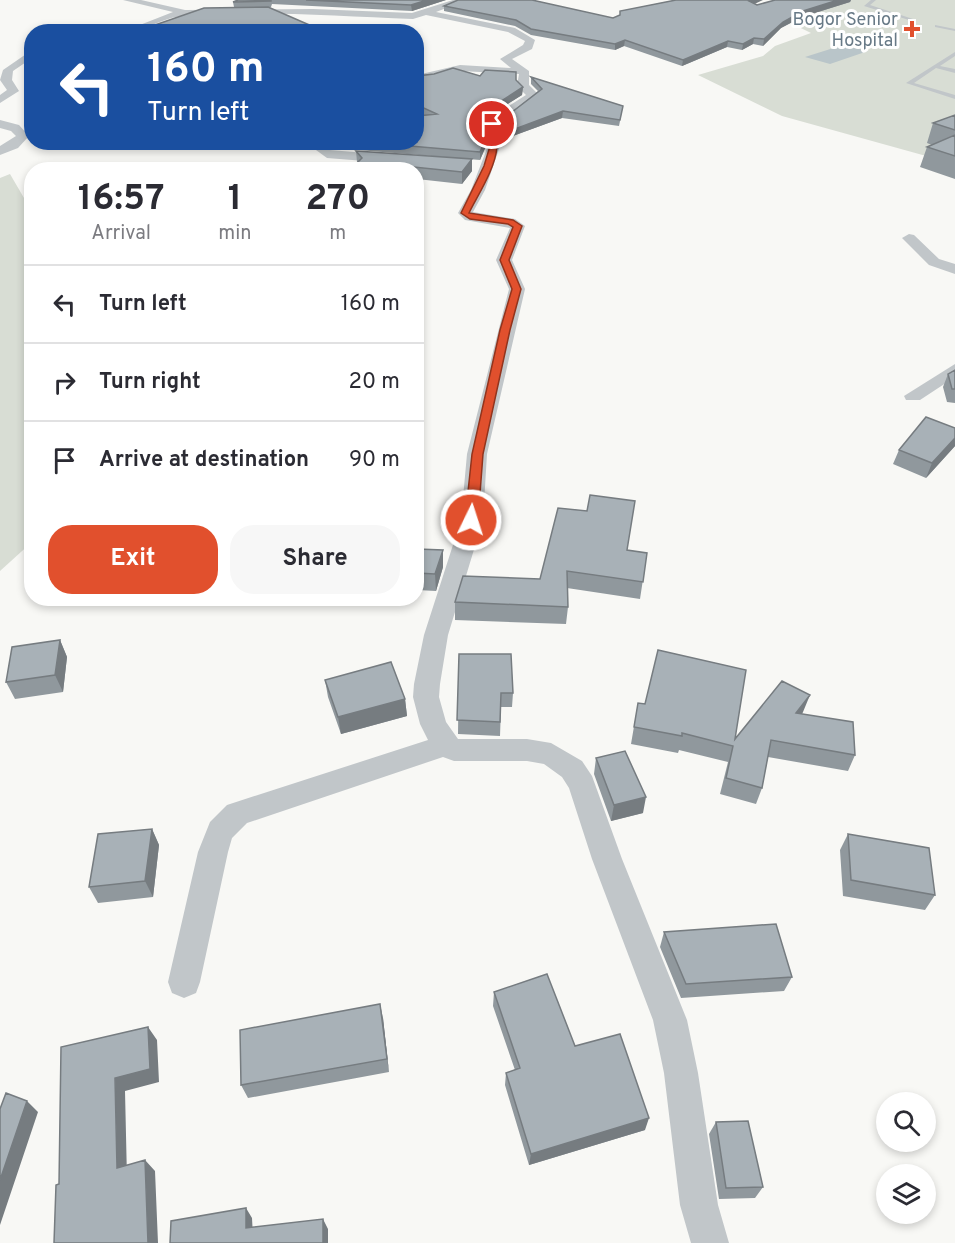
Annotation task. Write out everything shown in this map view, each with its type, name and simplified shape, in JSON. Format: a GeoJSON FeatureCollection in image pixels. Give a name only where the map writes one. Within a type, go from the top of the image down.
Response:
{"type":"FeatureCollection","features":[{"type":"Feature","properties":{"kind":"street"},"geometry":{"type":"LineString","coordinates":[[128,0],[189,13]]}},
{"type":"Feature","properties":{"kind":"street"},"geometry":{"type":"LineString","coordinates":[[339,13],[355,0]]}},
{"type":"Feature","properties":{"kind":"street"},"geometry":{"type":"LineString","coordinates":[[147,24],[165,17],[189,13],[339,13],[406,16],[429,13],[462,0]]}},
{"type":"Feature","properties":{"kind":"street"},"geometry":{"type":"LineString","coordinates":[[272,14],[291,2]]}},
{"type":"Feature","properties":{"kind":"street"},"geometry":{"type":"LineString","coordinates":[[429,13],[495,26],[523,35],[530,40],[530,45],[505,59],[525,73]]}},
{"type":"Feature","properties":{"kind":"street"},"geometry":{"type":"LineString","coordinates":[[0,100],[13,91],[6,80],[8,70],[24,59]]}},
{"type":"Feature","properties":{"kind":"street"},"geometry":{"type":"LineString","coordinates":[[424,76],[460,68],[525,73]]}},
{"type":"Feature","properties":{"kind":"street"},"geometry":{"type":"LineString","coordinates":[[525,73],[524,88],[533,95],[497,119],[490,128],[495,141],[482,166],[465,215],[510,222],[518,226],[504,260],[517,289],[505,330],[477,454],[470,526],[436,635],[426,698],[429,713],[445,745],[454,750],[527,750],[551,754],[572,769],[582,784],[607,859],[670,1020],[681,1073],[699,1205],[710,1243]]}},
{"type":"Feature","properties":{"kind":"street"},"geometry":{"type":"LineString","coordinates":[[0,124],[15,128],[23,136],[14,145],[0,151]]}},
{"type":"Feature","properties":{"kind":"street"},"geometry":{"type":"LineString","coordinates":[[322,150],[327,154],[406,160]]}},
{"type":"Feature","properties":{"kind":"street"},"geometry":{"type":"LineString","coordinates":[[909,238],[934,262],[955,269]]}},
{"type":"Feature","properties":{"kind":"street"},"geometry":{"type":"LineString","coordinates":[[913,396],[955,369]]}},
{"type":"Feature","properties":{"kind":"street"},"geometry":{"type":"LineString","coordinates":[[184,982],[213,852],[220,831],[237,814],[445,745]]}},
{"type":"Feature","properties":{"kind":"lane"},"geometry":{"type":"LineString","coordinates":[[874,0],[866,5],[911,20]]}},
{"type":"Feature","properties":{"kind":"lane"},"geometry":{"type":"LineString","coordinates":[[937,26],[955,30]]}},
{"type":"Feature","properties":{"kind":"lane"},"geometry":{"type":"LineString","coordinates":[[955,54],[909,83],[955,97]]}},
{"type":"Feature","properties":{"kind":"lane"},"geometry":{"type":"LineString","coordinates":[[937,67],[955,71]]}},
{"type":"Feature","properties":{"kind":"shaded area"},"geometry":{"type":"Polygon","coordinates":[[[784,0],[955,0],[955,164],[782,116],[698,75],[763,56],[775,46],[811,33],[760,8],[784,0]]]}},
{"type":"Feature","properties":{"kind":"shaded area"},"geometry":{"type":"Polygon","coordinates":[[[843,45],[868,51],[830,64],[805,57],[843,45]]]}},
{"type":"Feature","properties":{"kind":"shaded area"},"geometry":{"type":"Polygon","coordinates":[[[10,174],[24,198],[24,549],[0,571],[0,178],[10,174]]]}},
{"type":"Feature","properties":{"kind":"building"},"geometry":{"type":"Polygon","coordinates":[[[271,0],[271,1],[233,2],[271,0]]]}},
{"type":"Feature","properties":{"kind":"building"},"geometry":{"type":"Polygon","coordinates":[[[306,0],[427,0],[411,5],[306,0]]]}},
{"type":"Feature","properties":{"kind":"building"},"geometry":{"type":"Polygon","coordinates":[[[458,0],[532,0],[613,18],[620,15],[620,11],[676,0],[751,0],[749,1],[757,5],[775,0],[838,0],[803,11],[783,22],[764,39],[754,38],[743,44],[728,41],[683,60],[625,40],[615,44],[531,29],[516,20],[444,6],[458,0]]]}},
{"type":"Feature","properties":{"kind":"building"},"geometry":{"type":"Polygon","coordinates":[[[268,7],[307,24],[158,24],[204,8],[268,7]]]}},
{"type":"Feature","properties":{"kind":"building"},"geometry":{"type":"Polygon","coordinates":[[[453,68],[480,76],[485,70],[516,72],[516,80],[523,87],[492,107],[482,119],[486,138],[480,152],[424,147],[424,115],[437,114],[424,108],[424,75],[453,68]]]}},
{"type":"Feature","properties":{"kind":"building"},"geometry":{"type":"Polygon","coordinates":[[[531,77],[623,106],[620,120],[563,111],[507,132],[500,129],[499,122],[542,89],[531,77]]]}},
{"type":"Feature","properties":{"kind":"building"},"geometry":{"type":"Polygon","coordinates":[[[955,115],[955,130],[933,123],[955,115]]]}},
{"type":"Feature","properties":{"kind":"building"},"geometry":{"type":"Polygon","coordinates":[[[955,135],[955,156],[927,147],[955,135]]]}},
{"type":"Feature","properties":{"kind":"building"},"geometry":{"type":"Polygon","coordinates":[[[356,151],[472,159],[462,172],[424,168],[424,162],[358,162],[362,158],[356,151]]]}},
{"type":"Feature","properties":{"kind":"building"},"geometry":{"type":"Polygon","coordinates":[[[955,370],[955,389],[952,389],[948,374],[955,370]]]}},
{"type":"Feature","properties":{"kind":"building"},"geometry":{"type":"Polygon","coordinates":[[[926,417],[955,428],[955,438],[932,463],[899,450],[926,417]]]}},
{"type":"Feature","properties":{"kind":"building"},"geometry":{"type":"Polygon","coordinates":[[[590,495],[635,501],[627,550],[647,553],[643,582],[567,571],[568,607],[455,602],[463,576],[540,579],[558,508],[587,511],[590,495]]]}},
{"type":"Feature","properties":{"kind":"building"},"geometry":{"type":"Polygon","coordinates":[[[424,549],[443,550],[435,574],[424,573],[424,549]]]}},
{"type":"Feature","properties":{"kind":"building"},"geometry":{"type":"Polygon","coordinates":[[[60,640],[55,675],[6,682],[12,647],[60,640]]]}},
{"type":"Feature","properties":{"kind":"building"},"geometry":{"type":"Polygon","coordinates":[[[658,650],[746,670],[735,739],[782,681],[810,695],[796,713],[853,722],[855,755],[771,740],[762,788],[726,778],[733,746],[682,733],[682,736],[634,727],[638,703],[645,704],[658,650]]]}},
{"type":"Feature","properties":{"kind":"building"},"geometry":{"type":"Polygon","coordinates":[[[459,654],[511,654],[513,693],[501,693],[500,722],[457,720],[459,654]]]}},
{"type":"Feature","properties":{"kind":"building"},"geometry":{"type":"Polygon","coordinates":[[[391,662],[405,699],[338,717],[325,680],[391,662]]]}},
{"type":"Feature","properties":{"kind":"building"},"geometry":{"type":"Polygon","coordinates":[[[625,751],[646,797],[614,805],[596,758],[625,751]]]}},
{"type":"Feature","properties":{"kind":"building"},"geometry":{"type":"Polygon","coordinates":[[[152,829],[145,881],[89,887],[98,834],[152,829]]]}},
{"type":"Feature","properties":{"kind":"building"},"geometry":{"type":"Polygon","coordinates":[[[848,834],[929,848],[935,895],[851,880],[848,834]]]}},
{"type":"Feature","properties":{"kind":"building"},"geometry":{"type":"Polygon","coordinates":[[[776,924],[792,977],[686,984],[664,932],[776,924]]]}},
{"type":"Feature","properties":{"kind":"building"},"geometry":{"type":"Polygon","coordinates":[[[547,974],[575,1046],[620,1034],[649,1118],[531,1154],[506,1073],[520,1068],[494,992],[547,974]]]}},
{"type":"Feature","properties":{"kind":"building"},"geometry":{"type":"Polygon","coordinates":[[[380,1004],[387,1059],[241,1085],[240,1030],[380,1004]]]}},
{"type":"Feature","properties":{"kind":"building"},"geometry":{"type":"Polygon","coordinates":[[[148,1027],[150,1069],[115,1078],[117,1168],[145,1160],[148,1243],[54,1243],[56,1185],[59,1184],[61,1047],[148,1027]]]}},
{"type":"Feature","properties":{"kind":"building"},"geometry":{"type":"Polygon","coordinates":[[[6,1093],[27,1101],[0,1180],[0,1109],[6,1093]]]}},
{"type":"Feature","properties":{"kind":"building"},"geometry":{"type":"Polygon","coordinates":[[[748,1121],[763,1187],[726,1188],[716,1122],[748,1121]]]}},
{"type":"Feature","properties":{"kind":"building"},"geometry":{"type":"Polygon","coordinates":[[[246,1208],[246,1228],[323,1219],[323,1243],[170,1243],[171,1221],[246,1208]]]}},
{"type":"Feature","properties":{"kind":"place","name":"Bogor Senior Hospital"},"geometry":{"type":"Point","coordinates":[912,29]}},
{"type":"Feature","properties":{"kind":"route"},"geometry":{"type":"LineString","coordinates":[[471,520],[477,454],[505,330],[517,289],[504,260],[518,226],[510,222],[465,215],[478,190],[494,146],[495,141],[490,131],[492,124]]}}]}
